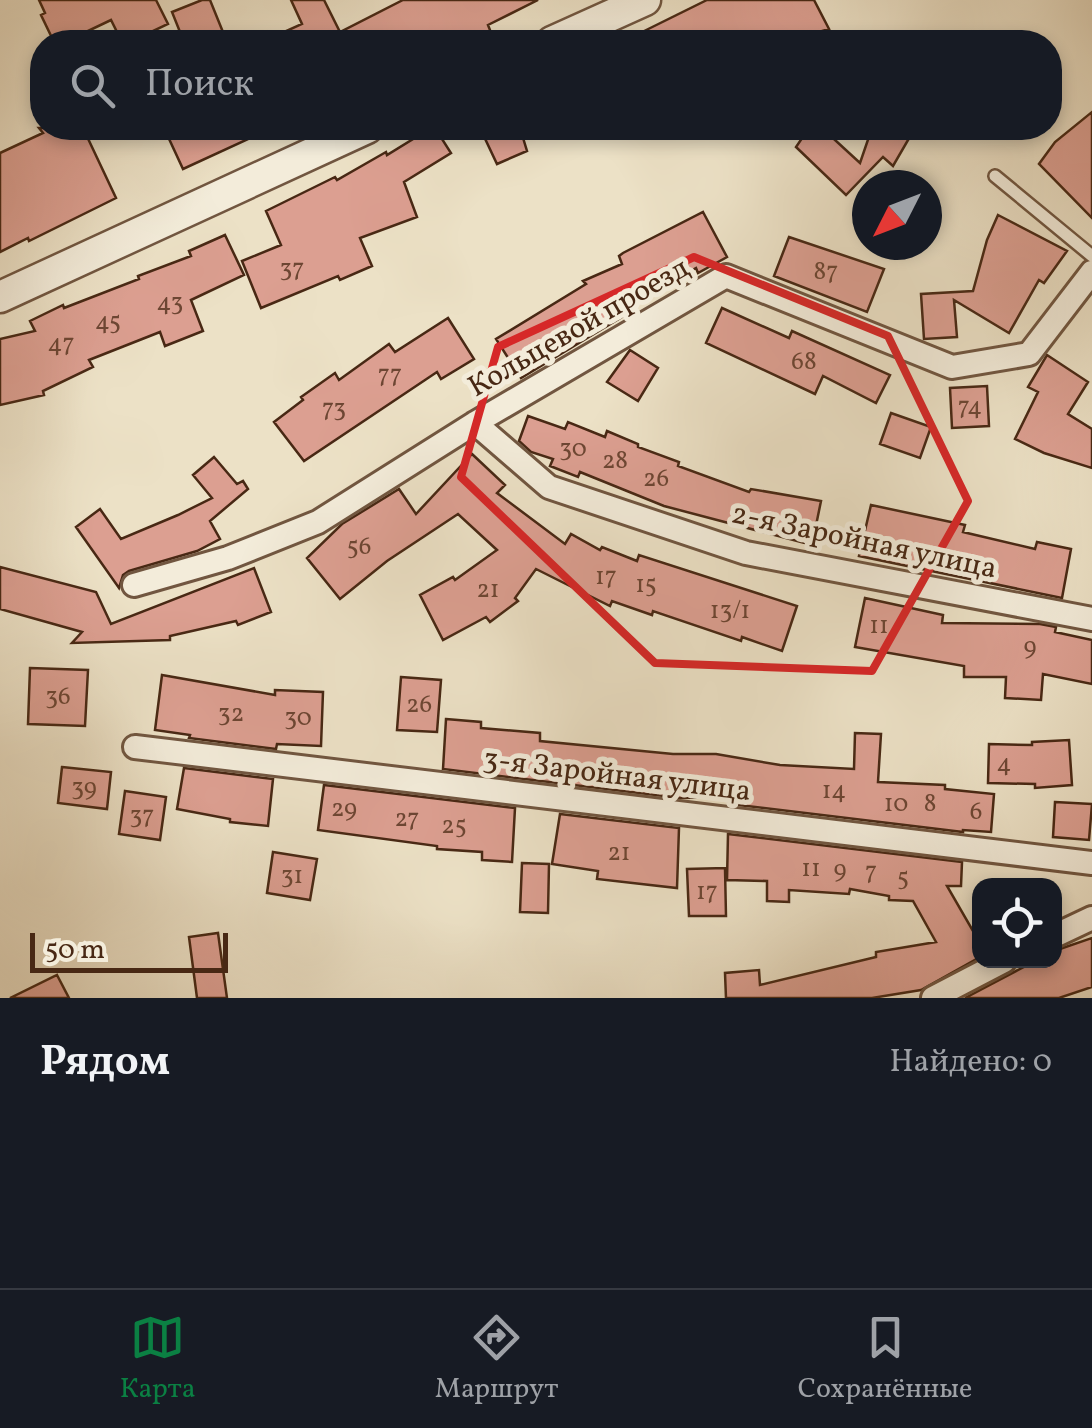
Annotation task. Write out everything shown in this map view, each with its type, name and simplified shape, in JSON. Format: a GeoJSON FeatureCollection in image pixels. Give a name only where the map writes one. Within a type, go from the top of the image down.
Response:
{"type":"FeatureCollection","features":[{"type":"Feature","properties":{"kind":"street"},"geometry":{"type":"LineString","coordinates":[[579,30],[645,0]]}},
{"type":"Feature","properties":{"kind":"street"},"geometry":{"type":"LineString","coordinates":[[0,297],[341,140]]}},
{"type":"Feature","properties":{"kind":"street","name":"Кольцевой проезд"},"geometry":{"type":"LineString","coordinates":[[134,585],[228,558],[318,522],[475,423],[726,276],[952,367],[1029,354],[1092,272]]}},
{"type":"Feature","properties":{"kind":"street","name":"2-я Заройная улица"},"geometry":{"type":"LineString","coordinates":[[475,423],[548,487],[746,553],[1092,619]]}},
{"type":"Feature","properties":{"kind":"street","name":"3-я Заройная улица"},"geometry":{"type":"LineString","coordinates":[[135,747],[1092,862]]}},
{"type":"Feature","properties":{"kind":"street"},"geometry":{"type":"LineString","coordinates":[[1062,932],[1092,918]]}},
{"type":"Feature","properties":{"kind":"street"},"geometry":{"type":"LineString","coordinates":[[933,998],[989,968]]}},
{"type":"Feature","properties":{"kind":"lane"},"geometry":{"type":"LineString","coordinates":[[995,176],[1092,256]]}},
{"type":"Feature","properties":{"kind":"highlighted area"},"geometry":{"type":"Polygon","coordinates":[[[694,257],[888,336],[968,501],[872,671],[655,663],[461,477],[498,347],[694,257]]]}},
{"type":"Feature","properties":{"kind":"building"},"geometry":{"type":"Polygon","coordinates":[[[39,0],[156,0],[168,24],[155,30],[116,30],[111,20],[90,30],[48,30],[41,15],[45,13],[39,0]]]}},
{"type":"Feature","properties":{"kind":"building"},"geometry":{"type":"Polygon","coordinates":[[[210,0],[222,30],[179,30],[172,12],[210,0]]]}},
{"type":"Feature","properties":{"kind":"building"},"geometry":{"type":"Polygon","coordinates":[[[291,0],[324,0],[339,30],[289,30],[302,24],[291,0]]]}},
{"type":"Feature","properties":{"kind":"building"},"geometry":{"type":"Polygon","coordinates":[[[403,0],[538,0],[488,25],[490,30],[344,30],[403,0]]]}},
{"type":"Feature","properties":{"kind":"building"},"geometry":{"type":"Polygon","coordinates":[[[707,0],[814,0],[829,29],[826,30],[646,30],[707,0]]]}},
{"type":"Feature","properties":{"kind":"building"},"geometry":{"type":"Polygon","coordinates":[[[1092,112],[1092,218],[1039,164],[1062,136],[1092,112]]]}},
{"type":"Feature","properties":{"kind":"building"},"geometry":{"type":"Polygon","coordinates":[[[30,139],[89,140],[116,198],[0,252],[0,153],[30,139]]]}},
{"type":"Feature","properties":{"kind":"building"},"geometry":{"type":"Polygon","coordinates":[[[170,140],[246,140],[183,169],[170,140]]]}},
{"type":"Feature","properties":{"kind":"building"},"geometry":{"type":"Polygon","coordinates":[[[411,140],[443,140],[451,153],[404,182],[417,217],[360,238],[372,266],[261,308],[242,261],[281,245],[266,211],[335,177],[337,180],[386,152],[387,155],[411,140]]]}},
{"type":"Feature","properties":{"kind":"building"},"geometry":{"type":"Polygon","coordinates":[[[486,140],[524,140],[527,151],[497,164],[486,140]]]}},
{"type":"Feature","properties":{"kind":"building"},"geometry":{"type":"Polygon","coordinates":[[[801,140],[835,140],[860,163],[868,140],[908,140],[893,166],[883,157],[870,170],[852,170],[852,189],[846,195],[796,147],[801,140]]]}},
{"type":"Feature","properties":{"kind":"building"},"geometry":{"type":"Polygon","coordinates":[[[703,212],[727,257],[698,273],[696,268],[632,304],[635,309],[521,378],[496,339],[586,284],[583,281],[622,264],[619,256],[623,253],[703,212]]]}},
{"type":"Feature","properties":{"kind":"building"},"geometry":{"type":"Polygon","coordinates":[[[998,215],[1067,251],[1044,283],[1039,280],[1009,333],[954,300],[957,337],[924,339],[921,294],[973,291],[998,215]]]}},
{"type":"Feature","properties":{"kind":"building"},"geometry":{"type":"Polygon","coordinates":[[[225,235],[244,275],[191,300],[203,331],[165,346],[160,332],[89,360],[93,367],[43,391],[44,395],[0,405],[0,339],[35,331],[30,321],[63,305],[64,308],[139,279],[138,276],[191,256],[189,251],[225,235]]]}},
{"type":"Feature","properties":{"kind":"building"},"geometry":{"type":"Polygon","coordinates":[[[789,237],[884,269],[867,312],[774,276],[789,237]]]}},
{"type":"Feature","properties":{"kind":"building"},"geometry":{"type":"Polygon","coordinates":[[[722,308],[789,338],[792,331],[890,375],[876,403],[823,376],[815,394],[706,343],[722,308]]]}},
{"type":"Feature","properties":{"kind":"building"},"geometry":{"type":"Polygon","coordinates":[[[448,318],[474,359],[441,379],[437,372],[304,461],[274,422],[335,373],[339,380],[389,344],[395,352],[448,318]]]}},
{"type":"Feature","properties":{"kind":"building"},"geometry":{"type":"Polygon","coordinates":[[[630,350],[658,368],[638,401],[607,382],[630,350]]]}},
{"type":"Feature","properties":{"kind":"building"},"geometry":{"type":"Polygon","coordinates":[[[1047,355],[1088,382],[1068,414],[1092,429],[1092,468],[1015,439],[1038,392],[1028,387],[1047,355]]]}},
{"type":"Feature","properties":{"kind":"building"},"geometry":{"type":"Polygon","coordinates":[[[987,386],[989,426],[952,428],[950,388],[987,386]]]}},
{"type":"Feature","properties":{"kind":"building"},"geometry":{"type":"Polygon","coordinates":[[[891,413],[931,427],[920,458],[880,444],[891,413]]]}},
{"type":"Feature","properties":{"kind":"building"},"geometry":{"type":"Polygon","coordinates":[[[528,416],[565,429],[568,422],[605,437],[607,431],[679,462],[678,466],[749,492],[751,489],[821,501],[812,545],[664,506],[580,472],[578,477],[550,466],[553,459],[531,452],[519,441],[528,416]]]}},
{"type":"Feature","properties":{"kind":"building"},"geometry":{"type":"Polygon","coordinates":[[[472,454],[505,485],[497,493],[565,544],[571,534],[600,550],[602,547],[637,561],[639,555],[797,606],[782,651],[653,611],[652,615],[612,601],[610,606],[536,569],[515,598],[518,601],[490,622],[486,617],[443,640],[420,595],[453,577],[455,580],[497,550],[458,514],[387,561],[340,599],[307,558],[342,524],[399,489],[416,514],[472,454]]]}},
{"type":"Feature","properties":{"kind":"building"},"geometry":{"type":"Polygon","coordinates":[[[214,457],[237,484],[243,481],[248,489],[210,521],[220,539],[197,551],[129,571],[123,575],[119,588],[76,527],[100,509],[121,539],[212,498],[193,475],[214,457]]]}},
{"type":"Feature","properties":{"kind":"building"},"geometry":{"type":"Polygon","coordinates":[[[871,505],[965,525],[963,532],[1035,549],[1037,542],[1071,549],[1062,598],[859,556],[871,505]]]}},
{"type":"Feature","properties":{"kind":"building"},"geometry":{"type":"Polygon","coordinates":[[[0,567],[96,592],[111,624],[254,568],[271,612],[238,625],[236,621],[170,636],[170,640],[72,643],[82,632],[0,609],[0,567]]]}},
{"type":"Feature","properties":{"kind":"building"},"geometry":{"type":"Polygon","coordinates":[[[865,598],[943,615],[942,623],[1040,624],[1056,627],[1055,632],[1092,640],[1092,684],[1043,674],[1041,700],[1005,698],[1006,677],[964,677],[964,666],[855,647],[865,598]]]}},
{"type":"Feature","properties":{"kind":"building"},"geometry":{"type":"Polygon","coordinates":[[[30,668],[88,670],[85,726],[28,724],[30,668]]]}},
{"type":"Feature","properties":{"kind":"building"},"geometry":{"type":"Polygon","coordinates":[[[162,675],[275,695],[275,690],[323,692],[321,746],[277,744],[276,749],[155,730],[162,675]]]}},
{"type":"Feature","properties":{"kind":"building"},"geometry":{"type":"Polygon","coordinates":[[[401,677],[441,680],[437,732],[397,730],[401,677]]]}},
{"type":"Feature","properties":{"kind":"building"},"geometry":{"type":"Polygon","coordinates":[[[446,719],[481,722],[481,728],[540,733],[540,741],[854,769],[855,733],[881,734],[878,782],[945,785],[945,789],[994,794],[991,832],[730,804],[725,797],[680,798],[443,769],[446,719]]]}},
{"type":"Feature","properties":{"kind":"building"},"geometry":{"type":"Polygon","coordinates":[[[1069,740],[1072,785],[1035,788],[1035,784],[988,783],[989,744],[1032,745],[1069,740]]]}},
{"type":"Feature","properties":{"kind":"building"},"geometry":{"type":"Polygon","coordinates":[[[62,767],[111,772],[107,809],[58,803],[62,767]]]}},
{"type":"Feature","properties":{"kind":"building"},"geometry":{"type":"Polygon","coordinates":[[[184,768],[273,779],[268,826],[230,822],[177,809],[184,768]]]}},
{"type":"Feature","properties":{"kind":"building"},"geometry":{"type":"Polygon","coordinates":[[[324,785],[515,808],[512,862],[482,860],[482,852],[437,849],[318,830],[324,785]]]}},
{"type":"Feature","properties":{"kind":"building"},"geometry":{"type":"Polygon","coordinates":[[[125,791],[166,797],[160,840],[119,834],[125,791]]]}},
{"type":"Feature","properties":{"kind":"building"},"geometry":{"type":"Polygon","coordinates":[[[1055,802],[1092,804],[1089,840],[1053,837],[1055,802]]]}},
{"type":"Feature","properties":{"kind":"building"},"geometry":{"type":"Polygon","coordinates":[[[560,814],[679,828],[677,888],[597,879],[598,871],[552,864],[560,814]]]}},
{"type":"Feature","properties":{"kind":"building"},"geometry":{"type":"Polygon","coordinates":[[[728,834],[962,862],[961,886],[947,886],[972,929],[972,961],[921,990],[872,998],[726,998],[725,973],[759,970],[760,985],[876,957],[876,952],[936,942],[913,901],[889,900],[889,896],[850,889],[849,894],[789,890],[789,902],[767,901],[767,881],[727,880],[728,834]]]}},
{"type":"Feature","properties":{"kind":"building"},"geometry":{"type":"Polygon","coordinates":[[[273,852],[317,859],[310,900],[267,893],[273,852]]]}},
{"type":"Feature","properties":{"kind":"building"},"geometry":{"type":"Polygon","coordinates":[[[522,863],[549,864],[548,913],[520,912],[522,863]]]}},
{"type":"Feature","properties":{"kind":"building"},"geometry":{"type":"Polygon","coordinates":[[[725,868],[726,916],[689,916],[687,869],[725,868]]]}},
{"type":"Feature","properties":{"kind":"building"},"geometry":{"type":"Polygon","coordinates":[[[218,933],[227,998],[197,998],[189,937],[218,933]]]}},
{"type":"Feature","properties":{"kind":"building"},"geometry":{"type":"Polygon","coordinates":[[[1092,938],[1092,987],[1059,998],[965,998],[1022,968],[1062,968],[1062,948],[1092,938]]]}},
{"type":"Feature","properties":{"kind":"building"},"geometry":{"type":"Polygon","coordinates":[[[57,975],[69,998],[10,998],[57,975]]]}}]}
